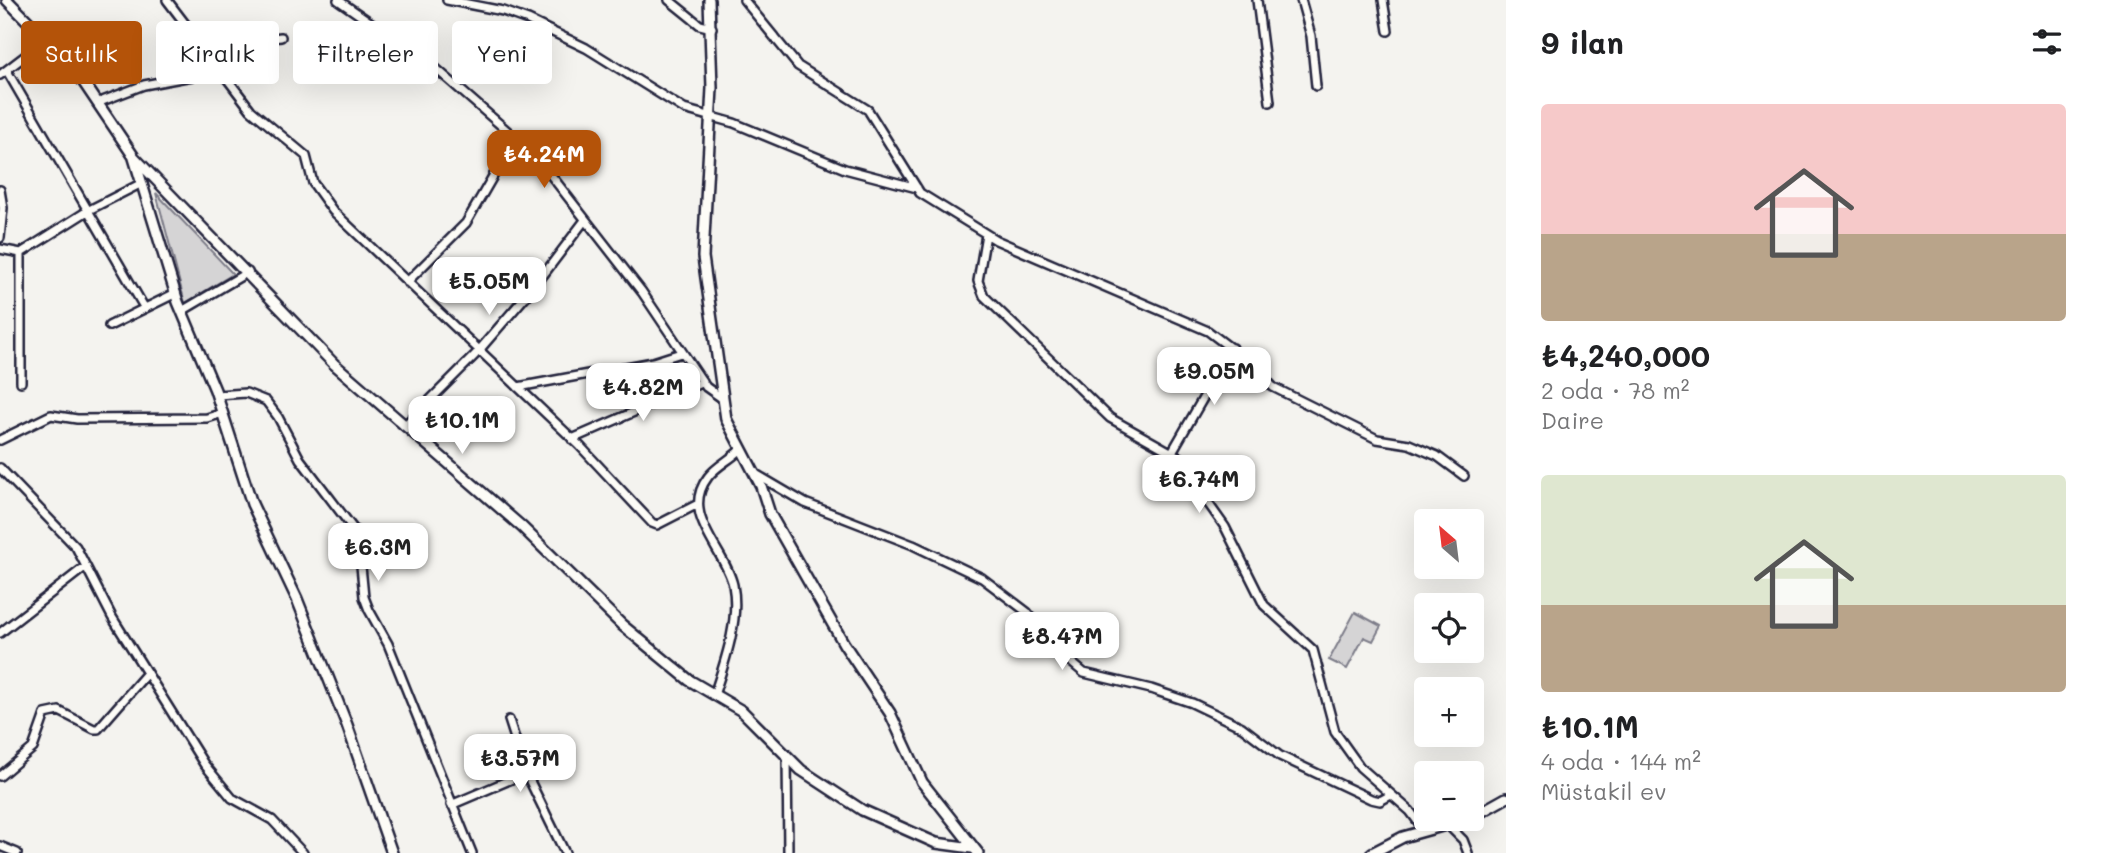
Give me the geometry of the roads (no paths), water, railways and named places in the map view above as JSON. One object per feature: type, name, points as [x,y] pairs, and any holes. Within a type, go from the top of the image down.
[{"type":"street","points":[[7,0],[27,21]]},
{"type":"street","points":[[167,0],[182,21]]},
{"type":"street","points":[[338,0],[432,65],[525,146],[642,292],[703,382],[723,399]]},
{"type":"street","points":[[447,0],[503,10],[528,20],[586,48],[663,99],[684,109],[710,115],[845,169],[917,188],[986,234],[1208,331],[1232,348],[1273,387],[1377,439],[1409,444],[1437,456],[1464,476]]},
{"type":"street","points":[[669,0],[700,24],[712,28]]},
{"type":"street","points":[[709,0],[712,28],[710,115],[703,257],[726,419],[754,473],[770,514],[844,644],[890,713],[922,782],[975,850]]},
{"type":"street","points":[[744,0],[798,66],[868,110],[917,188]]},
{"type":"street","points":[[1257,0],[1270,102]]},
{"type":"street","points":[[1301,0],[1311,36],[1316,86]]},
{"type":"street","points":[[1383,0],[1388,31]]},
{"type":"street","points":[[21,60],[4,73],[89,210],[144,307]]},
{"type":"street","points":[[97,103],[156,83]]},
{"type":"street","points":[[85,84],[134,157],[334,363],[522,527],[622,625],[689,680],[742,711],[801,770],[862,810],[936,843],[975,850]]},
{"type":"street","points":[[230,84],[256,114],[306,156],[312,180],[333,211],[572,439],[652,523],[657,525],[698,504]]},
{"type":"street","points":[[407,282],[466,223],[496,172],[525,146]]},
{"type":"street","points":[[134,157],[182,311],[223,413],[252,504],[297,599],[347,724],[392,853]]},
{"type":"street","points":[[0,249],[21,253],[89,210],[142,183]]},
{"type":"street","points":[[0,190],[3,208],[0,238]]},
{"type":"street","points":[[404,426],[478,351],[538,282],[585,220]]},
{"type":"street","points":[[986,234],[978,281],[984,296],[1110,418],[1206,472],[1210,480],[1208,503],[1225,527],[1264,605],[1313,650],[1335,732],[1360,767],[1414,816]]},
{"type":"street","points":[[21,253],[21,382]]},
{"type":"street","points":[[182,311],[248,272]]},
{"type":"street","points":[[108,326],[176,293]]},
{"type":"street","points":[[1172,452],[1232,348]]},
{"type":"street","points":[[518,387],[653,362],[681,353]]},
{"type":"street","points":[[572,439],[703,382]]},
{"type":"street","points":[[216,395],[246,393],[266,401],[278,417],[300,459],[358,535],[364,597],[399,670],[472,853]]},
{"type":"street","points":[[0,440],[51,415],[77,419],[206,418],[223,413]]},
{"type":"street","points":[[715,695],[735,602],[728,569],[705,530],[698,504],[705,480],[740,450]]},
{"type":"street","points":[[0,468],[76,547],[147,673],[222,788],[232,797],[272,820],[303,853]]},
{"type":"street","points":[[754,473],[804,503],[913,545],[982,578],[1027,612],[1059,652],[1084,673],[1192,703],[1242,727],[1280,756],[1371,799],[1381,801],[1391,795]]},
{"type":"street","points":[[0,633],[86,566]]},
{"type":"street","points":[[0,776],[33,748],[45,714],[59,711],[98,729],[147,673]]},
{"type":"street","points":[[509,720],[526,773],[565,853]]},
{"type":"street","points":[[787,756],[788,853]]},
{"type":"street","points":[[451,805],[526,773]]},
{"type":"street","points":[[1484,810],[1506,798]]},
{"type":"street","points":[[1372,853],[1422,831]]},
{"type":"street","points":[[1454,831],[1463,840],[1468,853]]},
{"type":"street","points":[[0,846],[17,853]]}]
